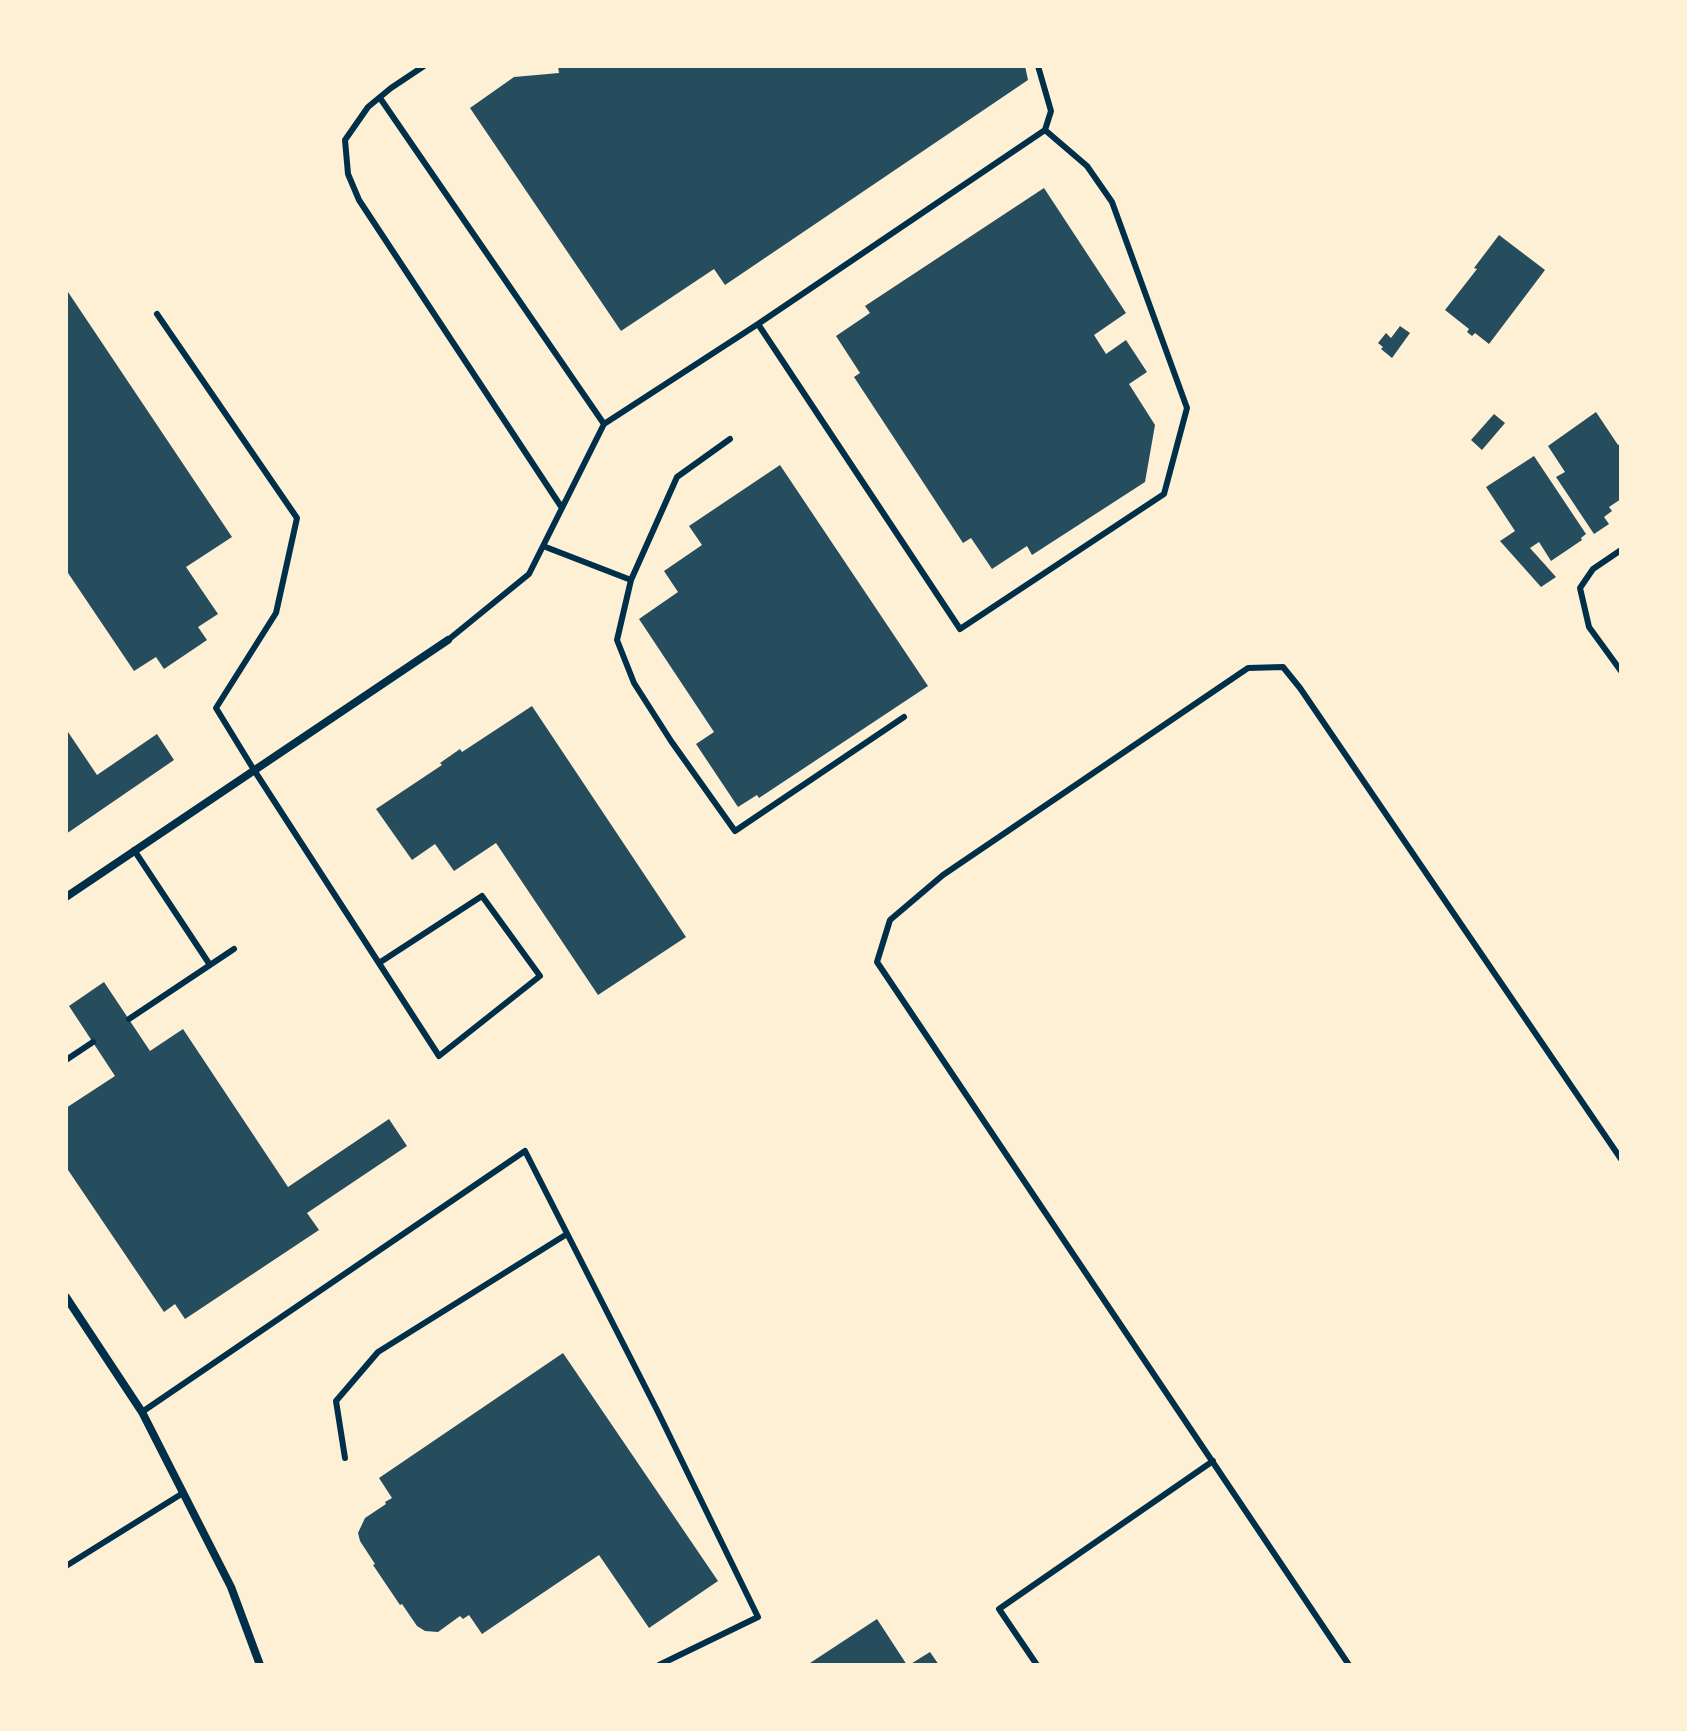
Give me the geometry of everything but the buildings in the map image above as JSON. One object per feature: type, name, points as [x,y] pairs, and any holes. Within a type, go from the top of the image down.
[{"type":"street","points":[[66,897],[448,640]]},
{"type":"street","points":[[66,1297],[142,1412],[231,1587],[260,1665]]},
{"type":"lane","points":[[424,66],[368,107],[345,140],[348,174],[359,200],[562,508]]},
{"type":"lane","points":[[448,640],[529,574],[604,424],[1045,130],[1051,111],[1038,66]]},
{"type":"lane","points":[[380,98],[604,424]]},
{"type":"lane","points":[[758,324],[960,629],[1164,494],[1187,408],[1112,202],[1087,166],[1045,130]]},
{"type":"lane","points":[[157,314],[297,518],[276,613],[216,708],[254,770],[439,1056],[540,976],[482,896],[379,963]]},
{"type":"lane","points":[[730,439],[677,477],[631,580],[617,640],[634,683],[735,831],[904,717]]},
{"type":"lane","points":[[543,546],[631,580]]},
{"type":"lane","points":[[1621,550],[1593,569],[1580,588],[1589,627],[1621,671]]},
{"type":"lane","points":[[1349,1665],[877,962],[890,920],[943,875],[1248,668],[1283,667],[1621,1159]]},
{"type":"lane","points":[[134,850],[210,965]]},
{"type":"lane","points":[[129,1019],[234,949]]},
{"type":"lane","points":[[66,1060],[93,1042]]},
{"type":"lane","points":[[142,1412],[525,1151],[758,1617],[659,1665]]},
{"type":"lane","points":[[345,1458],[336,1401],[378,1352],[567,1234]]},
{"type":"lane","points":[[1037,1665],[999,1609],[1213,1461]]},
{"type":"lane","points":[[66,1566],[183,1493]]}]
